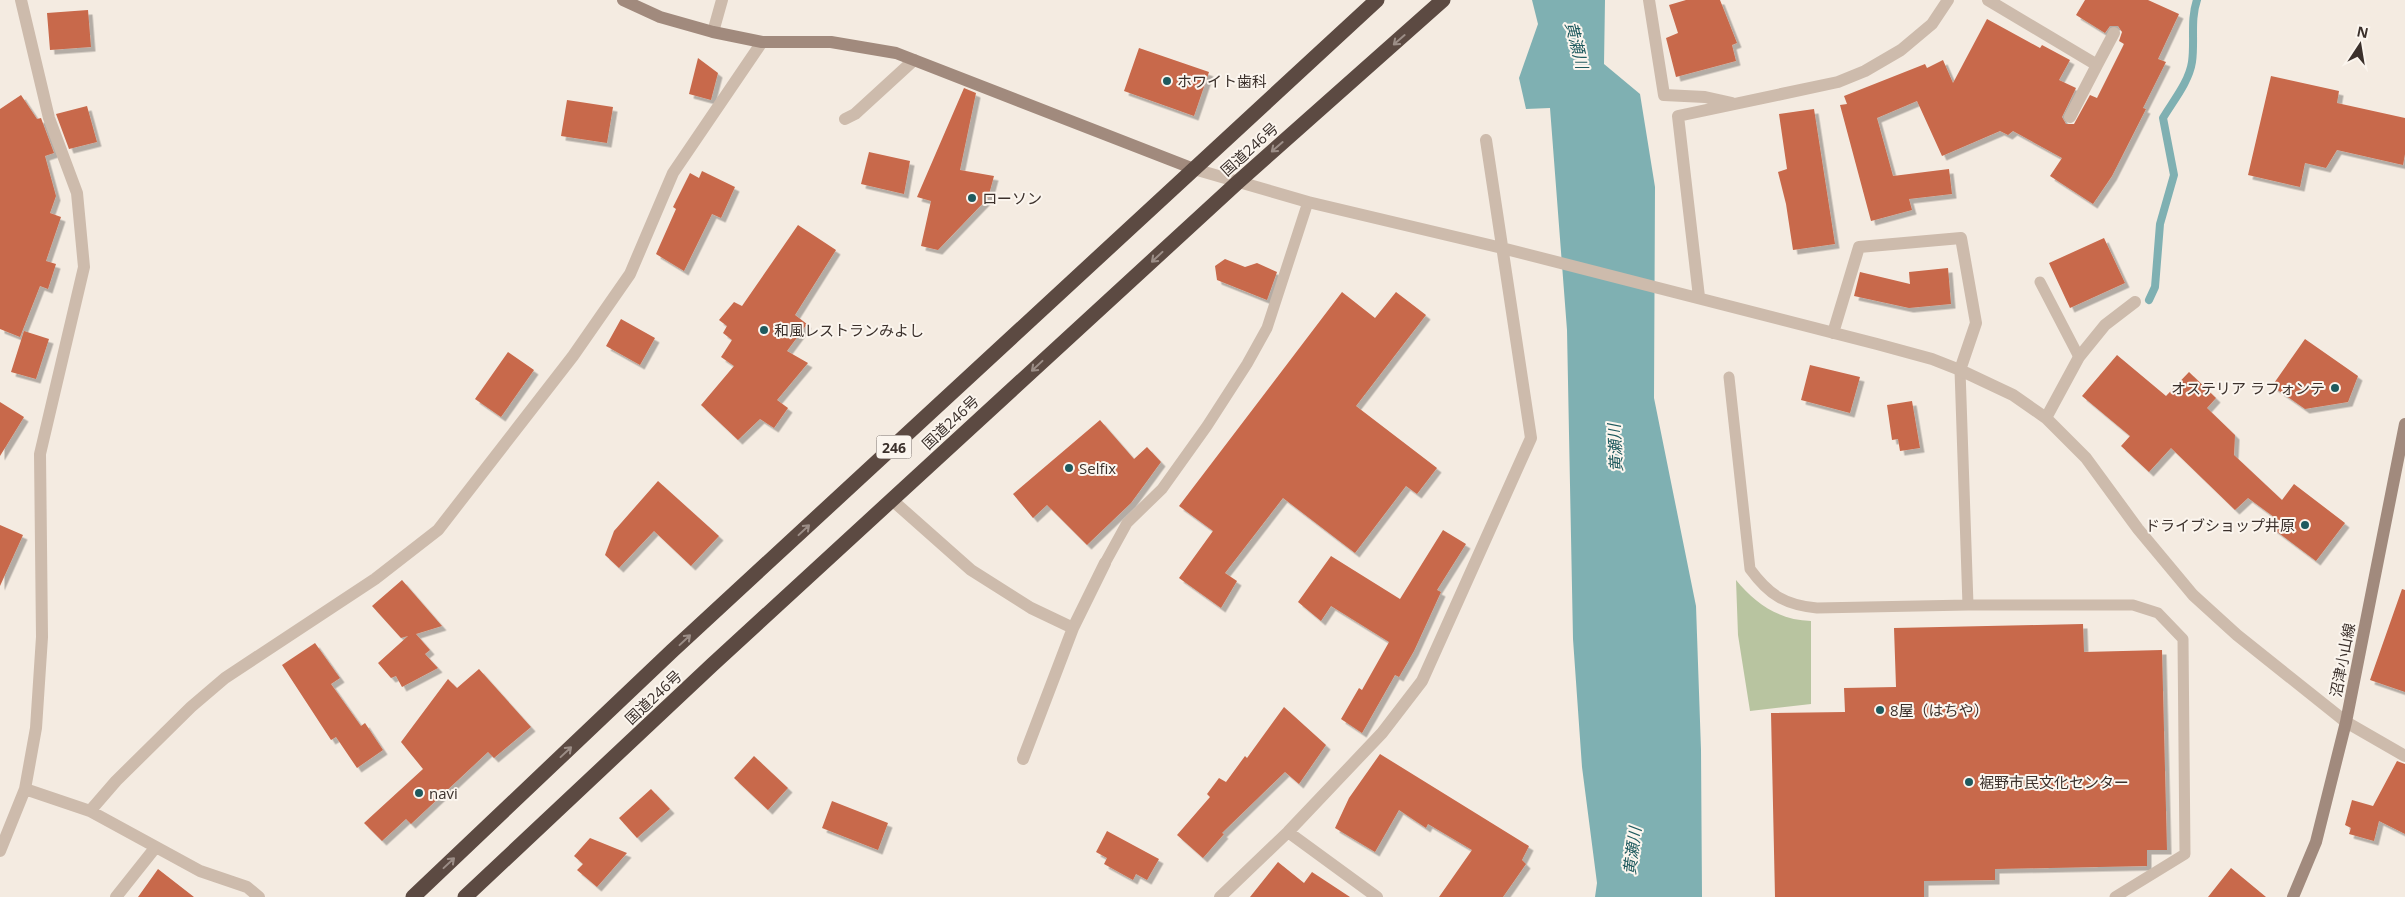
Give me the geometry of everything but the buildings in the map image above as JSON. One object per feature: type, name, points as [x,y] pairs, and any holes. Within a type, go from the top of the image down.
[{"type":"highway","name":"国道246号","points":[[413,897],[665,658],[1377,0]]},
{"type":"highway","name":"国道246号","points":[[465,897],[1238,182],[1439,4]]},
{"type":"street","points":[[0,851],[25,789],[36,728],[42,637],[40,454],[84,267],[77,193],[49,118],[21,0]]},
{"type":"street","points":[[623,0],[660,17],[712,32],[762,42],[831,42],[896,53],[1194,169],[1308,202],[1699,297],[1932,359],[1960,370],[2013,395],[2046,418],[2086,458],[2138,529],[2193,595],[2237,635],[2346,722],[2405,756]]},
{"type":"street","points":[[712,32],[722,0]]},
{"type":"street","points":[[1649,0],[1664,95],[1705,96],[1737,104]]},
{"type":"street","points":[[1699,297],[1678,116],[1838,82],[1865,71],[1901,50],[1932,24],[1948,0]]},
{"type":"street","points":[[1988,0],[2096,65]]},
{"type":"street","points":[[2070,116],[2114,33]]},
{"type":"street","points":[[90,811],[136,761],[191,707],[225,678],[375,579],[438,530],[573,356],[630,274],[673,173],[762,42]]},
{"type":"street","points":[[845,119],[855,114],[914,60]]},
{"type":"street","points":[[1220,897],[1288,832],[1382,732],[1422,681],[1531,438],[1502,248],[1501,228],[1486,140]]},
{"type":"street","points":[[1833,333],[1859,247],[1961,238],[1976,323],[1960,370]]},
{"type":"street","points":[[2046,418],[2079,357],[2105,325],[2135,302]]},
{"type":"street","name":"沼津小山線","points":[[2293,897],[2316,842],[2346,722],[2405,424]]},
{"type":"street","points":[[892,500],[971,570],[1031,608],[1073,628]]},
{"type":"street","points":[[1023,759],[1073,628],[1105,563]]},
{"type":"street","points":[[25,789],[90,811],[200,871],[247,887],[259,897]]},
{"type":"street","points":[[1288,832],[1377,897]]},
{"type":"street","points":[[116,897],[155,848]]},
{"type":"lane","points":[[1105,563],[1127,523],[1162,489],[1207,426],[1247,364],[1267,328],[1308,202]]},
{"type":"lane","points":[[2040,282],[2079,357]]},
{"type":"lane","points":[[1960,370],[1968,605]]},
{"type":"lane","points":[[1729,377],[1750,569],[1768,592],[1794,604],[1817,608],[1968,605],[2133,605],[2158,613],[2183,639],[2185,854],[2115,897]]},
{"type":"green space","points":[[1736,580],[1760,603],[1778,614],[1789,618],[1811,621],[1811,704],[1750,711],[1738,635]]},
{"type":"water","name":"黄瀬川","points":[[1532,0],[1605,0],[1604,64],[1640,94],[1655,187],[1654,398],[1696,606],[1701,750],[1702,897],[1595,897],[1597,883],[1582,767],[1573,639],[1567,330],[1550,108],[1526,109],[1519,78],[1538,24]]},
{"type":"waterway","points":[[2149,300],[2155,287],[2160,224],[2174,175],[2163,118],[2188,77],[2193,54],[2193,23],[2197,0]]},
{"type":"place","name":"ホワイト歯科","points":[[1167,81]]},
{"type":"place","name":"ローソン","points":[[972,198]]},
{"type":"place","name":"和風レストランみよし","points":[[764,330]]},
{"type":"place","name":"オステリア ラフォンテ","points":[[2335,388]]},
{"type":"place","name":"Selfix","points":[[1069,468]]},
{"type":"place","name":"ドライブショップ井原","points":[[2305,525]]},
{"type":"place","name":"8屋（はちや）","points":[[1880,710]]},
{"type":"place","name":"裾野市民文化センター","points":[[1969,782]]},
{"type":"place","name":"navi","points":[[419,793]]}]
